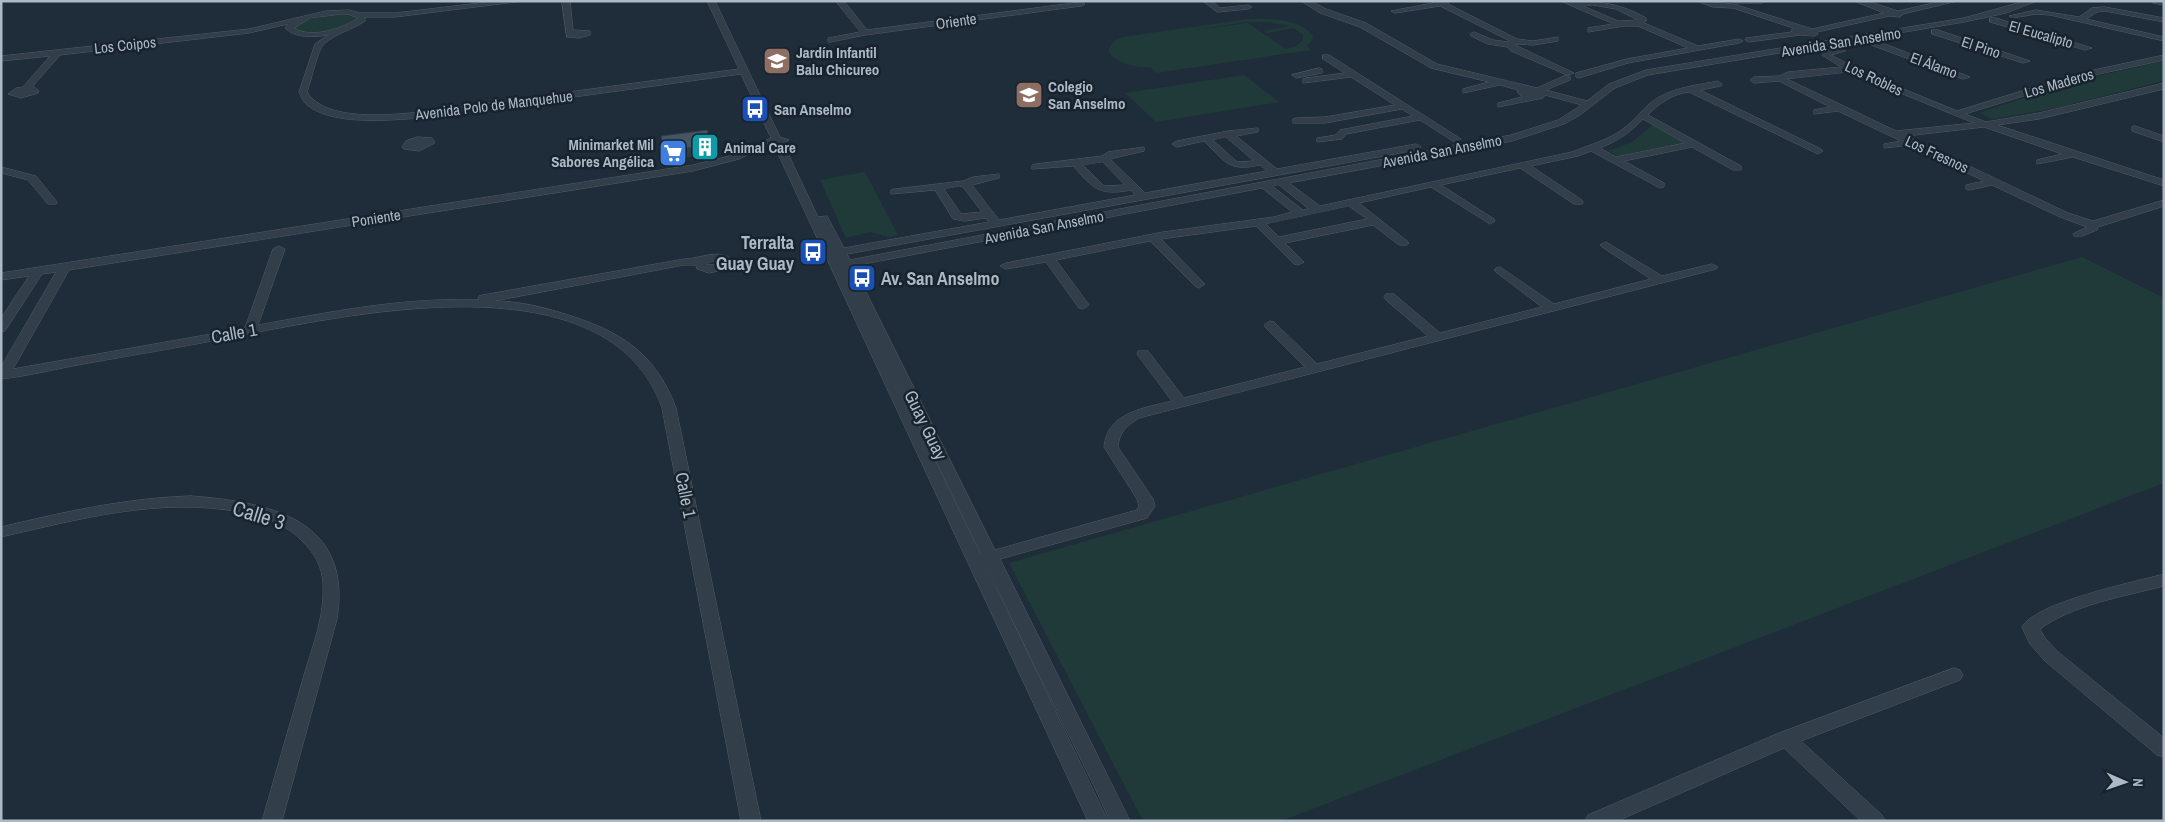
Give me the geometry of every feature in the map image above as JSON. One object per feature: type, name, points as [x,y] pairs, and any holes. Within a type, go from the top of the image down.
[{"type":"street","points":[[355,25],[362,19],[359,15],[394,15],[520,1]]},
{"type":"street","points":[[566,1],[570,33]]},
{"type":"street","name":"Guay Guay","points":[[711,1],[744,71],[757,92]]},
{"type":"street","points":[[840,1],[865,32]]},
{"type":"street","points":[[1207,1],[1218,10],[1248,7]]},
{"type":"street","points":[[1305,1],[1323,11],[1363,25],[1434,66],[1585,106]]},
{"type":"street","points":[[1395,11],[1437,2],[1453,1]]},
{"type":"street","points":[[1564,1],[1616,23],[1639,24],[1696,48]]},
{"type":"street","points":[[1700,1],[1721,6],[1762,1]]},
{"type":"street","points":[[1857,1],[1892,13]]},
{"type":"street","points":[[1749,40],[1953,1]]},
{"type":"street","name":"Avenida San Anselmo","points":[[841,265],[1264,185],[1278,177],[1518,137],[1553,126],[1621,82],[1658,70],[1964,20],[2003,11],[2033,1]]},
{"type":"street","points":[[2156,1],[2164,3]]},
{"type":"street","points":[[1437,2],[1512,38],[1514,49],[1535,59],[1542,65],[1570,75]]},
{"type":"street","points":[[1574,5],[1596,2],[1604,3],[1643,20],[1639,24]]},
{"type":"street","points":[[1735,3],[1802,31]]},
{"type":"street","name":"Oriente","points":[[831,40],[865,32],[1045,4],[1081,4]]},
{"type":"street","points":[[1701,12],[1719,9],[1721,6]]},
{"type":"street","points":[[2081,19],[2095,10],[2105,9],[2164,20]]},
{"type":"street","name":"Los Coipos","points":[[1,60],[249,31],[311,16],[345,12],[359,15]]},
{"type":"street","name":"Los Robles","points":[[2164,39],[2081,19],[2036,12],[1874,43],[1827,53],[1826,55],[1888,86],[1956,114],[2164,183]]},
{"type":"street","points":[[306,34],[342,29],[394,15]]},
{"type":"street","points":[[293,32],[289,28],[290,26],[302,19]]},
{"type":"street","name":"El Eucalipto","points":[[1993,20],[2088,48]]},
{"type":"street","points":[[1591,30],[1624,24]]},
{"type":"street","points":[[306,34],[318,44],[342,29]]},
{"type":"street","name":"Los Coipos","points":[[249,31],[306,34]]},
{"type":"street","name":"El Pino","points":[[1935,32],[2026,61]]},
{"type":"street","name":"Guay Guay","points":[[725,33],[738,46],[757,92],[841,265],[856,301],[983,559],[1120,821]]},
{"type":"street","points":[[1474,34],[1491,42],[1533,43],[1556,39]]},
{"type":"street","points":[[1501,105],[1520,101],[1532,93],[1570,75],[1627,61],[1739,41]]},
{"type":"street","name":"El Álamo","points":[[1874,43],[1966,77]]},
{"type":"street","name":"Avenida Polo de Manquehue","points":[[318,44],[303,92],[312,104],[330,112],[420,127],[744,71]]},
{"type":"street","points":[[26,89],[57,53]]},
{"type":"street","points":[[838,248],[891,242],[1278,177],[1456,139],[1326,57]]},
{"type":"street","name":"Los Maderos","points":[[1956,114],[2083,75],[2164,57]]},
{"type":"street","points":[[1317,88],[1294,73],[1342,67]]},
{"type":"street","points":[[1754,80],[1852,68]]},
{"type":"street","points":[[1306,81],[1352,74]]},
{"type":"street","name":"Los Fresnos","points":[[1781,78],[1787,83],[2064,215],[2093,225]]},
{"type":"street","points":[[1466,90],[1494,81]]},
{"type":"street","points":[[1006,266],[1153,237],[1301,214],[1593,148],[1622,135],[1653,104],[1663,98],[1691,88],[1718,84]]},
{"type":"street","name":"Los Maderos","points":[[1896,135],[2039,116],[2164,86]]},
{"type":"street","points":[[1691,88],[1818,151]]},
{"type":"street","points":[[1296,122],[1314,119],[1325,120],[1404,106]]},
{"type":"street","points":[[1817,112],[1840,108]]},
{"type":"street","points":[[1642,116],[1737,168]]},
{"type":"street","points":[[1325,120],[1336,130],[1344,132],[1421,117]]},
{"type":"street","points":[[2134,129],[2164,139]]},
{"type":"street","points":[[1177,144],[1255,130]]},
{"type":"street","points":[[1320,140],[1339,137],[1344,132]]},
{"type":"street","points":[[1228,134],[1318,210]]},
{"type":"street","points":[[1206,138],[1234,164],[1242,166],[1262,162]]},
{"type":"street","name":"Poniente","points":[[1,276],[693,168],[721,162],[780,141]]},
{"type":"street","points":[[1887,146],[1911,142]]},
{"type":"street","points":[[1614,160],[1693,144]]},
{"type":"street","points":[[1593,148],[1660,185]]},
{"type":"street","points":[[1036,167],[1105,159],[1108,155],[1141,149]]},
{"type":"street","points":[[2040,162],[2072,154]]},
{"type":"street","points":[[1105,159],[1144,198]]},
{"type":"street","points":[[1076,163],[1101,190],[1111,191],[1133,188]]},
{"type":"street","points":[[1522,165],[1578,202]]},
{"type":"street","points":[[1,170],[32,178],[52,202]]},
{"type":"street","name":"Guay Guay","points":[[797,174],[838,248],[841,265]]},
{"type":"street","points":[[895,192],[965,184],[973,180],[995,176]]},
{"type":"street","points":[[1970,187],[1994,181]]},
{"type":"street","points":[[965,184],[996,225]]},
{"type":"street","points":[[1433,184],[1490,221]]},
{"type":"street","points":[[1264,185],[1301,214]]},
{"type":"street","points":[[938,187],[957,217],[965,218],[988,214]]},
{"type":"street","points":[[1351,202],[1403,243]]},
{"type":"street","points":[[2078,234],[2093,228],[2093,225],[2164,203]]},
{"type":"street","points":[[1277,241],[1375,221]]},
{"type":"street","points":[[1258,222],[1298,262]]},
{"type":"street","points":[[1153,237],[1199,284]]},
{"type":"street","points":[[1606,245],[1660,280]]},
{"type":"street","points":[[250,330],[279,249]]},
{"type":"street","points":[[1049,258],[1083,305]]},
{"type":"street","name":"Calle 1","points":[[468,303],[501,295],[677,264],[702,262]]},
{"type":"street","points":[[2,375],[65,266]]},
{"type":"street","points":[[983,559],[1142,514],[1147,506],[1146,498],[1111,447],[1111,438],[1119,425],[1134,415],[1712,267]]},
{"type":"street","points":[[1500,270],[1552,308]]},
{"type":"street","points":[[1,328],[38,271]]},
{"type":"street","points":[[1390,297],[1437,337]]},
{"type":"street","name":"Calle 1","points":[[2,375],[379,308],[468,303],[504,305],[543,311],[592,326],[611,335],[633,350],[651,369],[659,380],[669,408],[751,821]]},
{"type":"street","points":[[1270,325],[1314,369]]},
{"type":"street","points":[[1143,354],[1181,403]]},
{"type":"street","name":"Calle 3","points":[[1,532],[124,506],[198,501],[233,505],[272,515],[294,525],[312,542],[320,551],[330,571],[331,603],[324,635],[272,821]]},
{"type":"street","name":"Guay Guay","points":[[983,559],[1098,821]]},
{"type":"street","points":[[2164,580],[2082,603],[2036,621],[2031,627],[2032,635],[2038,643],[2164,749]]},
{"type":"street","points":[[1595,821],[1786,739],[1954,675]]},
{"type":"street","points":[[1786,739],[1875,821]]},
{"type":"green space","points":[[342,14],[355,16],[355,22],[318,33],[303,32],[295,27],[312,19]]},
{"type":"green space","points":[[1248,19],[1264,19],[1292,22],[1308,30],[1313,36],[1312,41],[1307,46],[1311,50],[1156,73],[1152,68],[1122,63],[1109,52],[1109,48],[1113,43],[1129,36]],"holes":[[[1246,22],[1270,22],[1290,26],[1264,31],[1267,33],[1294,28],[1303,35],[1303,40],[1296,46],[1286,49],[1248,23],[1194,30]]]},
{"type":"green space","points":[[2164,61],[2164,80],[2159,82],[2056,108],[1993,119],[1979,113],[2075,81]]},
{"type":"green space","points":[[1244,75],[1279,102],[1156,122],[1125,93]]},
{"type":"green space","points":[[1654,124],[1686,142],[1618,156],[1608,151],[1632,142]]},
{"type":"green space","points":[[865,172],[898,235],[889,237],[870,232],[846,238],[820,180]]},
{"type":"green space","points":[[2082,257],[2164,298],[2164,483],[1281,821],[1143,821],[1009,563]]},
{"type":"building","points":[[707,130],[712,144],[681,149],[682,153],[665,156],[661,136]]},
{"type":"place","name":"Jardín Infantil Balu Chicureo","points":[[777,61]]},
{"type":"place","name":"Colegio San Anselmo","points":[[1029,95]]},
{"type":"place","name":"San Anselmo","points":[[755,109]]},
{"type":"place","name":"Animal Care","points":[[705,147]]},
{"type":"place","name":"Minimarket Mil Sabores Angélica","points":[[673,153]]},
{"type":"place","name":"Terralta Guay Guay","points":[[813,252]]},
{"type":"place","name":"Av. San Anselmo","points":[[862,278]]}]
